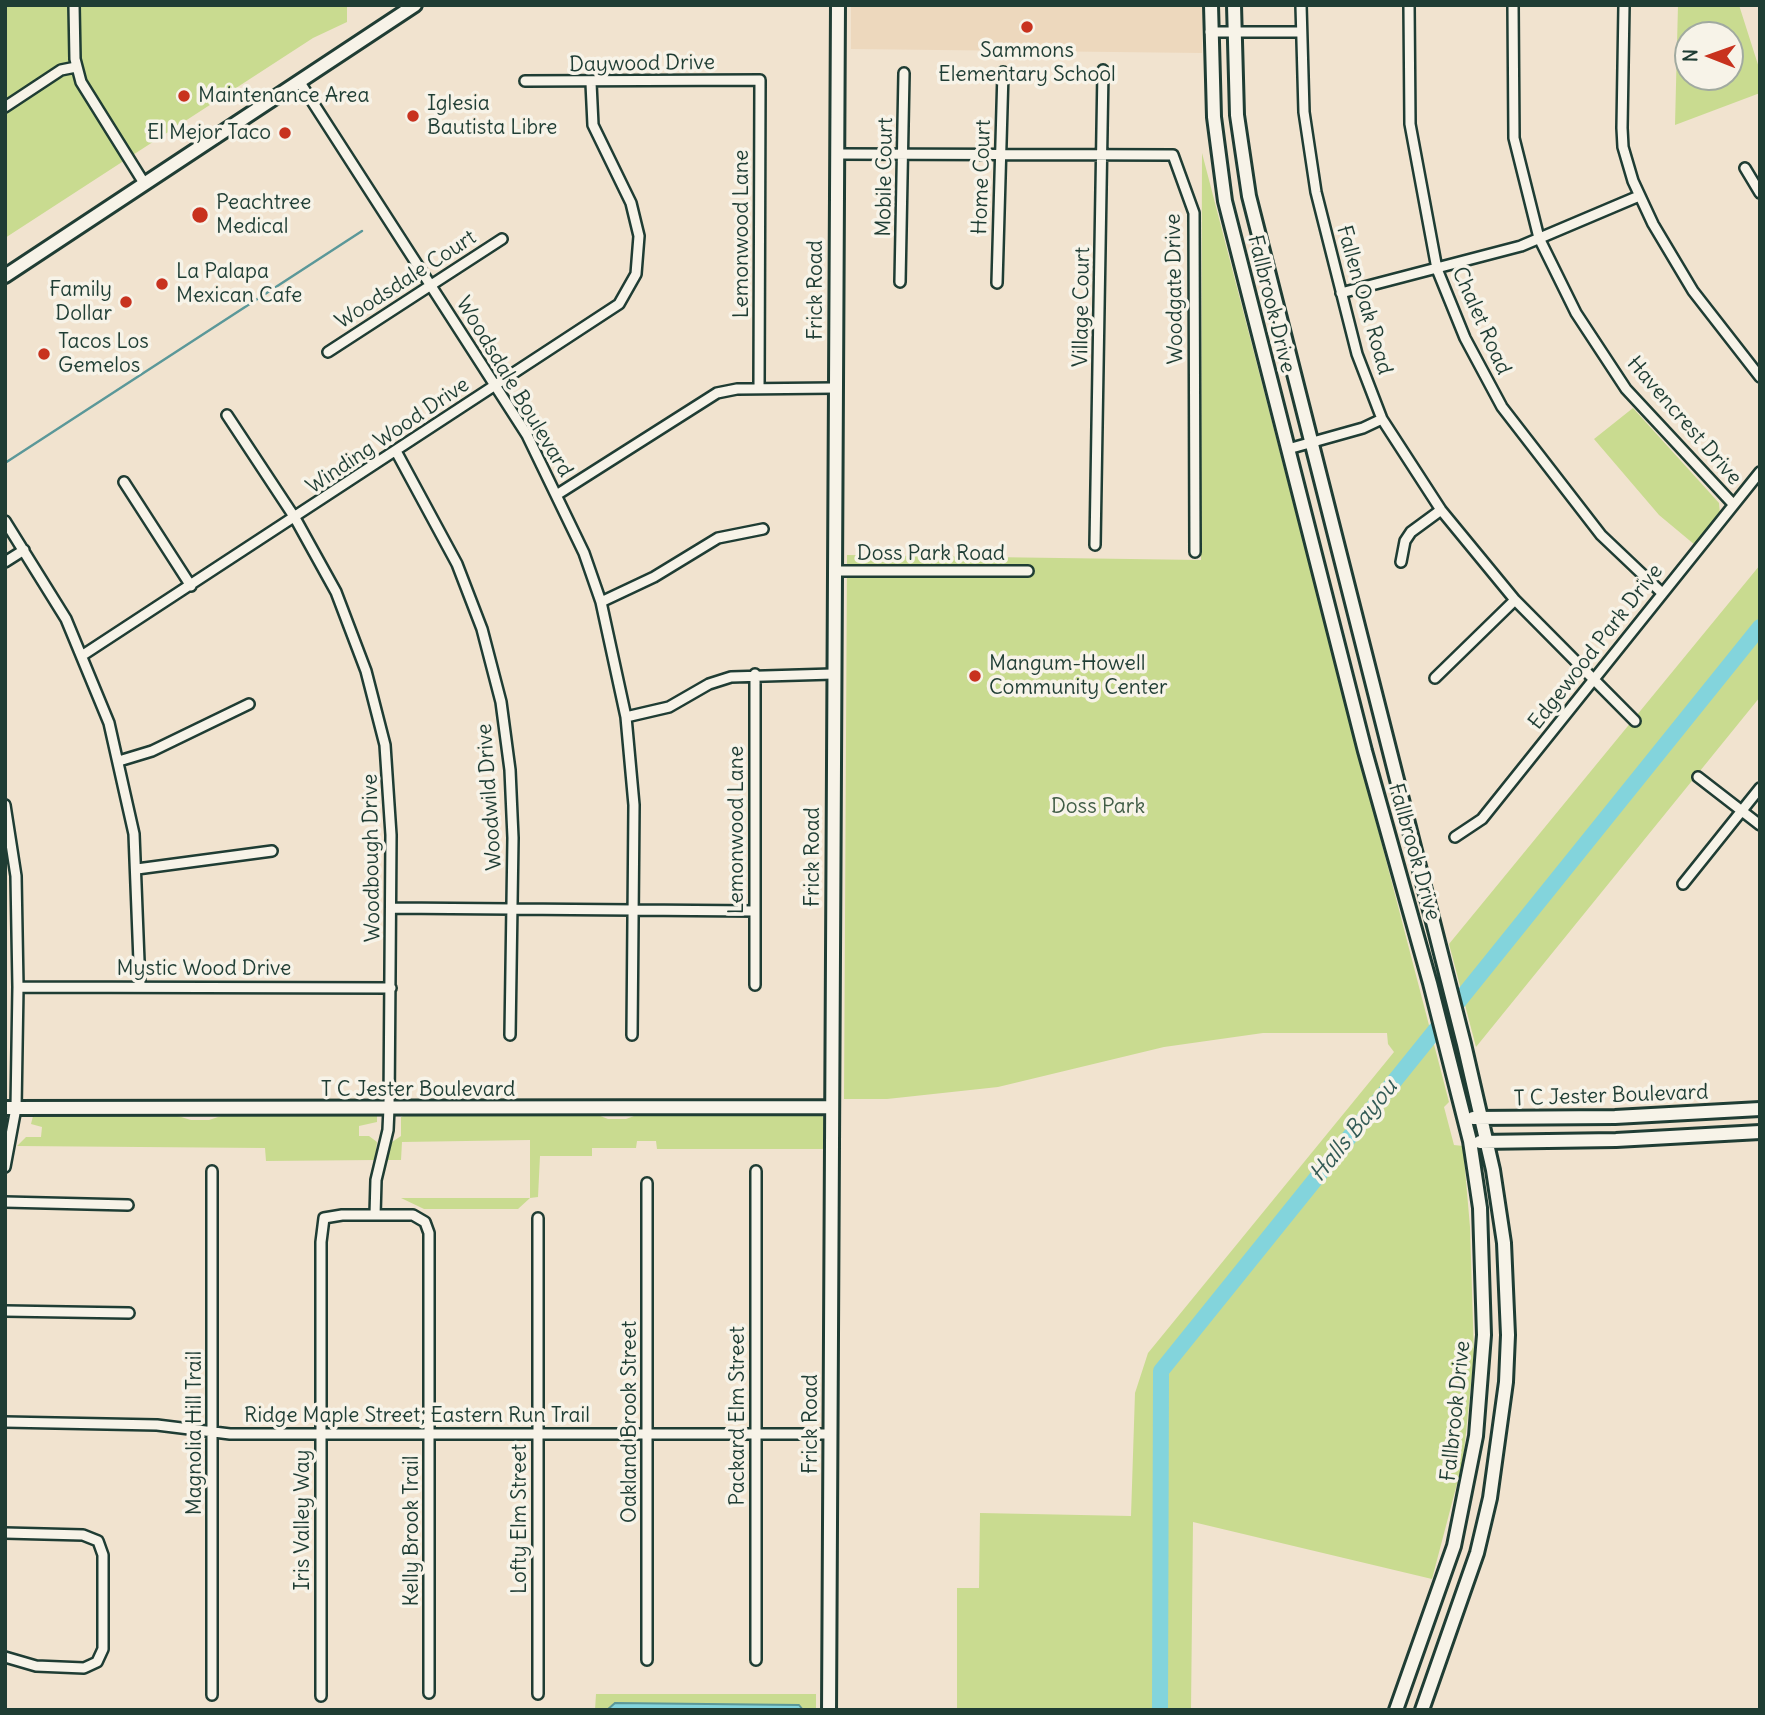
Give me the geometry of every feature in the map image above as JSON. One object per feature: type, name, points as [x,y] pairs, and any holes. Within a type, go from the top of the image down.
[{"type":"main road","points":[[5,276],[415,5]]},
{"type":"main road","name":"Frick Road","points":[[829,1710],[838,5]]},
{"type":"main road","name":"Fallbrook Drive","points":[[1211,5],[1215,130],[1236,243],[1340,653],[1430,983],[1464,1118],[1480,1208],[1484,1293],[1483,1357],[1476,1436],[1454,1546],[1396,1710]]},
{"type":"main road","name":"Fallbrook Drive","points":[[1234,5],[1237,115],[1249,196],[1447,973],[1487,1142],[1504,1243],[1507,1370],[1500,1439],[1477,1553],[1422,1710]]},
{"type":"main road","points":[[1236,243],[1259,238]]},
{"type":"main road","points":[[1340,653],[1363,648]]},
{"type":"main road","points":[[1395,852],[1414,847]]},
{"type":"main road","name":"T C Jester Boulevard","points":[[11,1108],[832,1107]]},
{"type":"main road","name":"T C Jester Boulevard","points":[[1464,1118],[1615,1117],[1760,1109]]},
{"type":"main road","name":"T C Jester Boulevard","points":[[1469,1141],[1616,1140],[1760,1132]]},
{"type":"street","points":[[74,5],[76,67],[85,90],[144,183]]},
{"type":"street","name":"Fallen Oak Road","points":[[1301,5],[1309,150],[1357,354],[1382,419],[1441,510],[1515,600],[1635,721]]},
{"type":"street","name":"Chalet Road","points":[[1409,5],[1410,124],[1437,270],[1465,338],[1502,407],[1601,535],[1661,592]]},
{"type":"street","name":"Havencrest Drive","points":[[1513,5],[1514,138],[1539,238],[1576,313],[1626,389],[1733,504]]},
{"type":"street","points":[[1624,5],[1623,147],[1639,196],[1693,291],[1760,377]]},
{"type":"street","points":[[1210,32],[1301,32]]},
{"type":"street","points":[[5,107],[61,71],[76,67]]},
{"type":"street","name":"Village Court","points":[[1096,545],[1103,70]]},
{"type":"street","name":"Home Court","points":[[997,283],[1003,72]]},
{"type":"street","name":"Mobile Court","points":[[900,282],[904,73]]},
{"type":"street","name":"Daywood Drive","points":[[525,81],[591,83],[760,80]]},
{"type":"street","name":"Lemonwood Lane","points":[[759,388],[760,80]]},
{"type":"street","name":"Woodsdale Boulevard","points":[[299,81],[527,435],[558,494],[584,553],[601,602],[626,717],[634,805],[632,1035]]},
{"type":"street","name":"Winding Wood Drive","points":[[83,655],[605,316],[629,291],[636,274],[639,236],[636,217],[593,125],[591,83]]},
{"type":"street","name":"Woodgate Drive","points":[[837,154],[1103,157],[1173,155],[1194,213],[1195,552]]},
{"type":"street","points":[[1745,168],[1760,193]]},
{"type":"street","points":[[1341,293],[1437,270],[1539,238],[1639,196]]},
{"type":"street","name":"Woodsdale Court","points":[[328,352],[502,239]]},
{"type":"street","points":[[558,494],[700,401],[717,393],[759,388],[835,388]]},
{"type":"street","name":"Woodbough Drive","points":[[227,415],[295,518],[352,627],[385,745],[390,791],[389,1108],[388,1130],[376,1180],[375,1215]]},
{"type":"street","points":[[1288,449],[1363,428],[1382,419]]},
{"type":"street","name":"Woodwild Drive","points":[[397,453],[457,564],[482,629],[501,702],[510,771],[510,1035]]},
{"type":"street","name":"Edgewood Park Drive","points":[[1455,837],[1482,819],[1661,592],[1760,472]]},
{"type":"street","points":[[124,482],[191,586]]},
{"type":"street","points":[[1401,562],[1405,541],[1411,532],[1441,510]]},
{"type":"street","points":[[5,521],[83,655],[119,761],[137,869],[140,986]]},
{"type":"street","points":[[601,602],[654,577],[718,538],[763,530]]},
{"type":"street","points":[[5,562],[24,550]]},
{"type":"street","name":"Doss Park Road","points":[[834,571],[1028,571]]},
{"type":"street","points":[[1435,678],[1515,600]]},
{"type":"street","points":[[626,717],[669,706],[709,684],[731,677],[755,674],[834,674]]},
{"type":"street","name":"Lemonwood Lane","points":[[755,674],[755,985]]},
{"type":"street","points":[[119,761],[152,751],[249,704]]},
{"type":"street","points":[[1698,777],[1760,825]]},
{"type":"street","points":[[1683,884],[1760,788]]},
{"type":"street","points":[[5,805],[16,876],[18,986],[5,1167]]},
{"type":"street","points":[[137,869],[272,851]]},
{"type":"street","points":[[391,908],[755,911]]},
{"type":"street","name":"Mystic Wood Drive","points":[[18,986],[391,988]]},
{"type":"street","name":"Magnolia Hill Trail","points":[[212,1171],[212,1695]]},
{"type":"street","name":"Packard Elm Street","points":[[756,1171],[756,1660]]},
{"type":"street","name":"Oakland Brook Street","points":[[647,1183],[647,1660]]},
{"type":"street","points":[[5,1202],[128,1205]]},
{"type":"street","name":"Kelly Brook Trail","points":[[324,1218],[413,1215],[425,1222],[429,1233],[429,1693]]},
{"type":"street","name":"Iris Valley Way","points":[[321,1696],[321,1242],[324,1218]]},
{"type":"street","name":"Lofty Elm Street","points":[[538,1218],[538,1694]]},
{"type":"street","points":[[5,1311],[128,1314]]},
{"type":"street","name":"Ridge Maple Street; Eastern Run Trail","points":[[5,1422],[157,1424],[212,1432],[830,1434]]},
{"type":"street","points":[[5,1533],[83,1535],[98,1541],[103,1555],[103,1649],[97,1661],[84,1668],[51,1667],[5,1657]]},
{"type":"shaded area","name":"Sammons Elementary School","points":[[851,5],[1203,5],[1202,53],[851,49]]},
{"type":"green space","points":[[5,5],[347,5],[347,22],[313,38],[5,238]]},
{"type":"green space","points":[[1678,5],[1739,5],[1760,71],[1760,93],[1675,125],[1676,91],[1744,91],[1744,21],[1678,21]]},
{"type":"green space","name":"Doss Park","points":[[1202,153],[1449,1102],[1444,1107],[1454,1145],[1463,1146],[1470,1227],[1474,1355],[1463,1461],[1432,1579],[1193,1522],[1191,1710],[957,1710],[957,1588],[979,1588],[980,1513],[1131,1516],[1135,1393],[1148,1353],[1394,1052],[1388,1044],[1387,1033],[1263,1033],[1164,1047],[998,1087],[887,1099],[844,1099],[847,555],[1201,560]]},
{"type":"green space","points":[[1633,408],[1719,503],[1720,514],[1695,545],[1659,515],[1594,439]]},
{"type":"green space","points":[[1760,565],[1760,697],[1476,1047],[1449,944]]},
{"type":"green space","points":[[590,1112],[608,1119],[626,1119],[642,1113],[817,1112],[822,1115],[826,1125],[826,1149],[657,1149],[656,1141],[637,1141],[636,1148],[592,1148],[592,1156],[540,1156],[538,1197],[530,1198],[530,1140],[402,1142],[401,1160],[387,1160],[392,1142],[401,1136],[401,1117],[412,1113]]},
{"type":"green space","points":[[362,1113],[377,1116],[377,1122],[359,1126],[359,1136],[369,1136],[377,1142],[375,1160],[266,1161],[265,1148],[17,1146],[26,1137],[41,1137],[42,1127],[31,1124],[33,1116],[38,1114],[171,1114],[191,1120],[209,1120],[227,1114]]},
{"type":"green space","points":[[401,1198],[530,1198],[518,1209],[424,1209]]},
{"type":"green space","points":[[596,1694],[816,1694],[816,1710],[595,1710]]},
{"type":"water","points":[[615,1703],[799,1705],[803,1710],[607,1710]]},
{"type":"waterway","points":[[5,463],[362,231]]},
{"type":"waterway","name":"Halls Bayou","points":[[1160,1710],[1161,1371],[1760,627]]},
{"type":"place","name":"Sammons Elementary School","points":[[1027,27]]},
{"type":"place","name":"Maintenance Area","points":[[184,96]]},
{"type":"place","name":"Iglesia Bautista Libre","points":[[413,116]]},
{"type":"place","name":"El Mejor Taco","points":[[285,133]]},
{"type":"place","name":"Peachtree Medical","points":[[200,215]]},
{"type":"place","name":"La Palapa Mexican Cafe","points":[[162,284]]},
{"type":"place","name":"Family Dollar","points":[[126,302]]},
{"type":"place","name":"Tacos Los Gemelos","points":[[44,354]]},
{"type":"place","name":"Mangum-Howell Community Center","points":[[975,676]]}]
